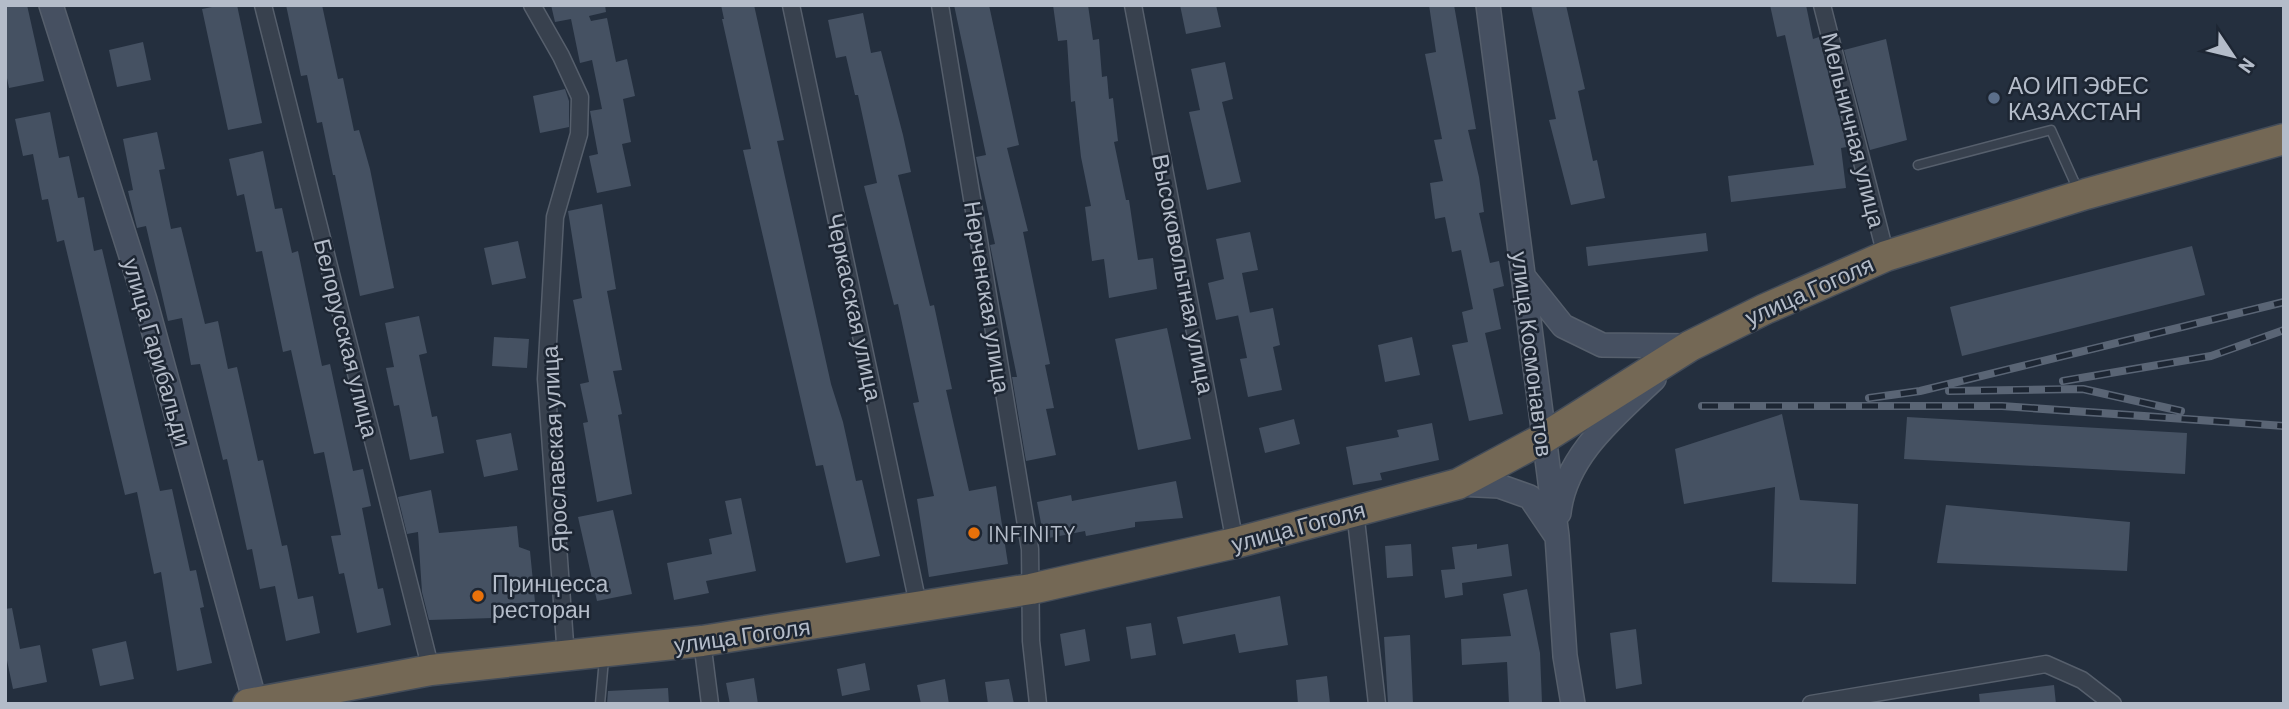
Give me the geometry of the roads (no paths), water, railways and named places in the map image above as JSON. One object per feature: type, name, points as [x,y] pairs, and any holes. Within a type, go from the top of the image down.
[{"type":"highway","name":"улица Гоголя","points":[[252,703],[431,670],[702,641],[919,609],[1031,589],[1235,543],[1458,484],[1544,438],[1690,346],[1765,309],[1886,256],[2080,196],[2284,139]]},
{"type":"street","name":"улица Гарибальди","points":[[51,5],[145,300],[252,703]]},
{"type":"street","name":"Белорусская улица","points":[[262,5],[431,670]]},
{"type":"street","name":"Ярославская улица","points":[[532,5],[580,97],[579,134],[555,217],[546,379],[566,657]]},
{"type":"street","name":"Черкасская улица","points":[[790,5],[919,609]]},
{"type":"street","name":"Нерченская улица","points":[[940,5],[1030,549],[1031,641],[1038,704]]},
{"type":"street","name":"Высоковольтная улица","points":[[1133,5],[1235,543]]},
{"type":"street","name":"улица Космонавтов","points":[[1488,5],[1557,536],[1565,656],[1573,704]]},
{"type":"street","name":"Мельничная улица","points":[[1822,5],[1886,256]]},
{"type":"street","points":[[1523,276],[1563,326],[1602,345],[1690,346]]},
{"type":"street","points":[[1557,536],[1561,492],[1597,433],[1690,346]]},
{"type":"street","points":[[1458,484],[1499,486],[1530,497],[1557,536]]},
{"type":"street","points":[[1355,512],[1377,704]]},
{"type":"street","points":[[702,641],[710,704]]},
{"type":"street","points":[[1811,704],[2046,664],[2082,680],[2113,704]]},
{"type":"lane","points":[[1918,165],[2051,130],[2080,196]]},
{"type":"lane","points":[[600,704],[605,652]]},
{"type":"railway","points":[[1869,398],[1920,391],[2284,302]]},
{"type":"railway","points":[[2063,381],[2211,356],[2284,330]]},
{"type":"railway","points":[[1949,391],[2083,389],[2181,411]]},
{"type":"railway","points":[[1702,406],[2002,406],[2284,426]]},
{"type":"place","name":"АО ИП ЭФЕС КАЗАХСТАН","points":[[1994,98]]},
{"type":"place","name":"INFINITY","points":[[974,533]]},
{"type":"place","name":"Принцесса ресторан","points":[[478,596]]}]
